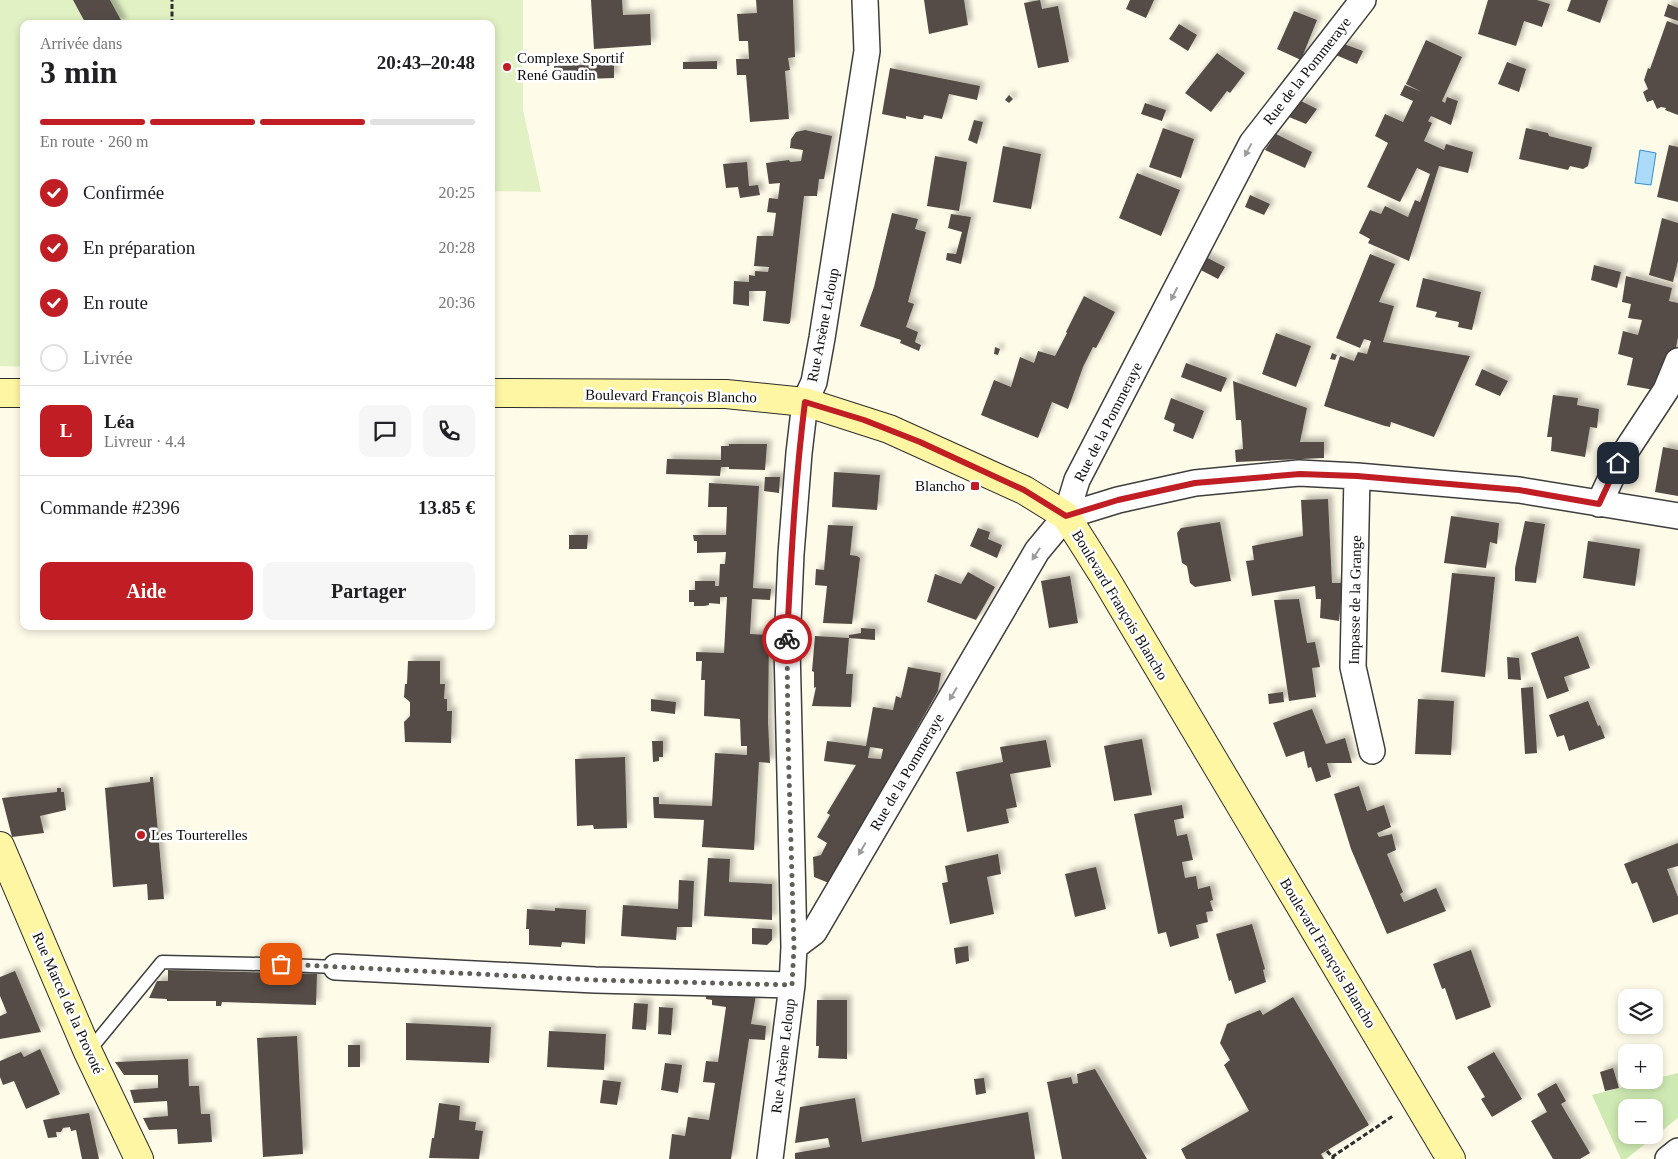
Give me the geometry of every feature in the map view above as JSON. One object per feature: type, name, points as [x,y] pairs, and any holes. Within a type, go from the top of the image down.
[{"type":"street","name":"Rue Arsène Leloup","points":[[770,1159],[792,985],[794,947],[786,646],[797,472],[805,402],[814,382],[822,338],[867,51],[865,0]]},
{"type":"street","name":"Rue de la Pommeraye","points":[[794,947],[814,932],[1037,551],[1066,516],[1077,480],[1252,143],[1362,0]]},
{"type":"street","points":[[1599,504],[1618,463],[1666,390],[1678,362]]},
{"type":"street","points":[[0,393],[20,393]]},
{"type":"street","name":"Boulevard François Blancho","points":[[495,393],[726,394],[805,402],[864,420],[924,444],[1024,490],[1066,516],[1104,576],[1451,1159]]},
{"type":"street","points":[[1066,516],[1118,500],[1195,483],[1300,474],[1357,476],[1519,490],[1678,516]]},
{"type":"street","name":"Impasse de la Grange","points":[[1357,476],[1354,666],[1372,751]]},
{"type":"street","name":"Rue Marcel de la Provoté","points":[[0,846],[88,1052],[139,1159]]},
{"type":"street","points":[[336,967],[595,980],[792,985]]},
{"type":"street","points":[[1668,1159],[1678,1151]]},
{"type":"lane","points":[[88,1052],[162,962],[336,967]]},
{"type":"path","points":[[172,0],[172,20]]},
{"type":"path","points":[[1327,1151],[1333,1158],[1393,1116]]},
{"type":"green space","points":[[0,0],[523,0],[523,110],[541,192],[495,191],[495,20],[20,20],[20,367],[0,366]]},
{"type":"green space","points":[[1678,1073],[1678,1118],[1663,1130],[1663,1099],[1618,1099],[1618,1144],[1645,1144],[1626,1159],[1621,1159],[1592,1095],[1618,1088],[1663,1089],[1663,1077]]},
{"type":"water","points":[[1640,150],[1656,153],[1651,185],[1635,183]]},
{"type":"building","points":[[73,0],[110,0],[121,20],[84,20]]},
{"type":"building","points":[[591,0],[622,0],[623,15],[650,14],[651,45],[594,49]]},
{"type":"building","points":[[756,0],[793,0],[795,57],[788,58],[790,70],[785,71],[789,119],[750,122],[746,75],[737,75],[736,59],[749,59],[748,41],[739,41],[737,14],[757,13]]},
{"type":"building","points":[[924,0],[964,0],[968,25],[929,34]]},
{"type":"building","points":[[1040,0],[1042,9],[1058,6],[1069,62],[1038,68],[1024,3]]},
{"type":"building","points":[[1130,0],[1154,0],[1146,18],[1126,9]]},
{"type":"building","points":[[1488,0],[1537,0],[1550,4],[1542,27],[1524,21],[1516,46],[1478,34]]},
{"type":"building","points":[[1571,0],[1608,0],[1600,23],[1567,11]]},
{"type":"building","points":[[1668,4],[1678,8],[1678,21],[1664,16]]},
{"type":"building","points":[[1294,11],[1317,20],[1301,60],[1277,49]]},
{"type":"building","points":[[1667,21],[1678,25],[1678,115],[1665,110],[1666,108],[1661,107],[1657,109],[1653,100],[1647,102],[1643,92],[1648,89],[1644,80],[1648,68],[1650,69]]},
{"type":"building","points":[[1179,24],[1197,35],[1188,51],[1169,39]]},
{"type":"building","points":[[1426,40],[1462,57],[1442,101],[1445,103],[1447,97],[1458,101],[1451,125],[1431,116],[1428,121],[1432,123],[1424,141],[1444,150],[1446,144],[1473,152],[1468,173],[1439,166],[1409,261],[1368,243],[1370,239],[1359,233],[1370,210],[1381,214],[1385,206],[1408,217],[1415,200],[1420,202],[1430,174],[1417,168],[1400,202],[1367,187],[1388,143],[1375,136],[1385,114],[1403,122],[1413,101],[1400,95],[1405,85],[1422,92],[1406,84]]},
{"type":"building","points":[[1344,44],[1363,51],[1357,64],[1336,55]]},
{"type":"building","points":[[1217,53],[1245,73],[1230,93],[1227,91],[1211,112],[1185,93]]},
{"type":"building","points":[[717,61],[717,69],[683,69],[683,62]]},
{"type":"building","points":[[1507,62],[1526,69],[1519,92],[1498,84]]},
{"type":"building","points":[[614,64],[614,78],[555,80],[554,66]]},
{"type":"building","points":[[890,68],[980,86],[977,100],[949,94],[942,119],[924,115],[923,119],[906,116],[906,119],[882,114]]},
{"type":"building","points":[[1009,95],[1013,99],[1009,103],[1005,100]]},
{"type":"building","points":[[1301,101],[1317,109],[1306,124],[1289,117]]},
{"type":"building","points":[[1145,103],[1166,110],[1162,121],[1141,114]]},
{"type":"building","points":[[974,120],[983,122],[977,144],[968,140]]},
{"type":"building","points":[[1163,128],[1194,139],[1181,178],[1149,167]]},
{"type":"building","points":[[1526,128],[1592,147],[1588,166],[1583,169],[1570,166],[1568,170],[1519,159]]},
{"type":"building","points":[[805,130],[832,136],[824,179],[819,179],[817,196],[804,196],[790,323],[763,321],[766,291],[749,291],[749,306],[733,304],[734,281],[749,282],[749,275],[755,276],[755,271],[768,272],[769,267],[754,266],[757,236],[773,236],[776,213],[767,212],[769,198],[778,199],[780,183],[769,184],[766,163],[789,160],[790,162],[801,161],[803,150],[790,148],[791,139],[796,132]]},
{"type":"building","points":[[1276,134],[1312,152],[1305,168],[1265,150]]},
{"type":"building","points":[[1669,145],[1678,147],[1678,202],[1657,197]]},
{"type":"building","points":[[1003,146],[1041,154],[1031,209],[993,202]]},
{"type":"building","points":[[935,156],[967,162],[959,211],[927,206]]},
{"type":"building","points":[[747,162],[749,186],[758,185],[760,195],[740,198],[738,187],[726,188],[723,164]]},
{"type":"building","points":[[1137,173],[1180,190],[1161,236],[1119,218]]},
{"type":"building","points":[[1250,195],[1270,204],[1264,215],[1245,207]]},
{"type":"building","points":[[892,213],[918,219],[915,229],[926,232],[908,302],[914,304],[906,327],[918,332],[915,342],[921,345],[919,351],[900,343],[901,340],[860,326],[874,287]]},
{"type":"building","points":[[951,214],[971,217],[961,264],[946,260],[947,253],[956,254],[962,232],[948,228]]},
{"type":"building","points":[[1662,218],[1678,223],[1678,261],[1673,282],[1649,275]]},
{"type":"building","points":[[1370,254],[1395,264],[1379,302],[1394,306],[1383,342],[1470,356],[1434,437],[1391,422],[1390,427],[1385,426],[1324,406],[1340,356],[1354,361],[1358,352],[1367,354],[1371,341],[1364,339],[1360,348],[1336,338]]},
{"type":"building","points":[[1204,256],[1225,267],[1218,279],[1197,268]]},
{"type":"building","points":[[1594,265],[1621,272],[1617,288],[1591,280]]},
{"type":"building","points":[[1626,276],[1672,288],[1669,301],[1678,303],[1678,337],[1675,353],[1669,367],[1661,366],[1654,390],[1627,385],[1633,358],[1618,354],[1623,331],[1638,335],[1642,320],[1628,318],[1631,304],[1622,302]]},
{"type":"building","points":[[1423,278],[1481,292],[1472,330],[1458,327],[1459,322],[1435,317],[1437,312],[1416,307]]},
{"type":"building","points":[[1084,296],[1115,312],[1096,348],[1093,347],[1083,367],[1068,409],[1052,402],[1038,438],[981,415],[994,380],[1011,387],[1020,357],[1034,363],[1038,351],[1055,356]]},
{"type":"building","points":[[1276,333],[1311,346],[1296,387],[1262,374]]},
{"type":"building","points":[[995,347],[1000,349],[998,355],[994,354]]},
{"type":"building","points":[[1332,353],[1337,355],[1335,360],[1330,359]]},
{"type":"building","points":[[1186,363],[1227,378],[1221,392],[1181,377]]},
{"type":"building","points":[[1482,369],[1508,381],[1500,396],[1475,385]]},
{"type":"building","points":[[1233,381],[1307,408],[1300,442],[1324,442],[1324,458],[1236,462],[1235,450],[1243,449],[1241,420],[1236,420]]},
{"type":"building","points":[[1553,395],[1578,398],[1577,405],[1599,409],[1597,428],[1590,427],[1585,457],[1551,451],[1552,437],[1547,437]]},
{"type":"building","points":[[1171,398],[1204,411],[1193,439],[1173,431],[1175,424],[1164,419]]},
{"type":"building","points":[[729,444],[767,444],[765,470],[721,467],[720,476],[666,474],[667,459],[721,460],[721,446],[729,446]]},
{"type":"building","points":[[1663,447],[1678,450],[1678,496],[1655,492]]},
{"type":"building","points":[[834,472],[880,475],[877,510],[832,507]]},
{"type":"building","points":[[765,477],[780,477],[779,493],[764,491]]},
{"type":"building","points":[[709,483],[759,486],[753,588],[771,589],[770,600],[752,599],[750,634],[769,635],[768,721],[770,763],[759,762],[754,850],[702,847],[704,820],[654,818],[653,797],[659,797],[659,804],[712,806],[715,753],[747,755],[747,746],[741,746],[740,719],[704,716],[705,680],[701,680],[702,661],[696,661],[696,652],[724,653],[727,597],[720,597],[720,604],[709,603],[709,605],[704,606],[694,606],[694,602],[689,602],[689,590],[695,590],[695,581],[715,581],[715,586],[719,586],[720,564],[725,564],[726,552],[697,553],[697,541],[694,541],[693,535],[726,535],[727,507],[708,507]]},
{"type":"building","points":[[1328,499],[1332,583],[1343,583],[1339,621],[1320,618],[1321,599],[1316,599],[1315,586],[1252,596],[1246,561],[1254,560],[1252,546],[1303,536],[1301,500]]},
{"type":"building","points":[[1451,516],[1499,523],[1497,544],[1490,542],[1486,568],[1444,563]]},
{"type":"building","points":[[1525,521],[1545,524],[1536,583],[1515,581],[1515,568]]},
{"type":"building","points":[[1220,522],[1231,581],[1195,587],[1190,583],[1187,566],[1182,563],[1177,533],[1181,528]]},
{"type":"building","points":[[828,525],[853,526],[850,555],[860,558],[852,624],[823,623],[827,586],[815,585],[816,569],[824,570]]},
{"type":"building","points":[[978,528],[990,532],[988,539],[1002,545],[997,558],[970,546]]},
{"type":"building","points":[[569,535],[588,535],[587,549],[569,549]]},
{"type":"building","points":[[1588,541],[1640,549],[1635,586],[1583,578]]},
{"type":"building","points":[[968,572],[995,587],[976,620],[927,602],[935,574],[961,584]]},
{"type":"building","points":[[1452,573],[1495,577],[1485,677],[1441,672]]},
{"type":"building","points":[[1070,576],[1078,623],[1049,628],[1041,581]]},
{"type":"building","points":[[1299,599],[1307,643],[1315,642],[1320,667],[1312,668],[1316,697],[1289,701],[1274,600]]},
{"type":"building","points":[[861,628],[875,629],[875,640],[849,638],[849,635],[861,633]]},
{"type":"building","points":[[815,636],[849,638],[846,674],[853,674],[851,707],[812,706],[816,687],[814,688],[814,672],[812,671]]},
{"type":"building","points":[[1578,636],[1590,668],[1564,677],[1569,691],[1547,699],[1531,653]]},
{"type":"building","points":[[1507,657],[1519,658],[1521,680],[1508,679]]},
{"type":"building","points":[[408,661],[440,661],[440,684],[445,684],[444,699],[447,699],[447,711],[452,711],[451,743],[405,742],[404,722],[410,716],[410,702],[404,697],[405,684],[407,684]]},
{"type":"building","points":[[908,667],[941,673],[938,691],[829,883],[814,877],[813,857],[821,855],[827,843],[817,837],[830,815],[827,813],[856,765],[824,761],[827,741],[866,746],[873,707],[893,710],[896,696],[901,698]],"holes":[[[870,747],[883,749],[881,759],[868,758]]]},
{"type":"building","points":[[1533,687],[1537,753],[1525,754],[1521,688]]},
{"type":"building","points":[[1283,692],[1284,702],[1269,704],[1268,694]]},
{"type":"building","points":[[651,699],[676,702],[675,714],[651,711]]},
{"type":"building","points":[[1418,699],[1454,701],[1451,755],[1415,754]]},
{"type":"building","points":[[1588,701],[1605,738],[1569,751],[1564,735],[1557,737],[1549,715]]},
{"type":"building","points":[[1312,709],[1326,744],[1345,738],[1352,763],[1327,763],[1331,777],[1316,782],[1311,767],[1308,768],[1304,751],[1286,757],[1273,723]]},
{"type":"building","points":[[1142,739],[1152,795],[1114,801],[1104,746]]},
{"type":"building","points":[[1046,740],[1051,767],[1010,774],[1017,807],[1006,809],[1009,823],[967,832],[956,772],[1003,762],[1000,747]]},
{"type":"building","points":[[652,741],[663,741],[663,757],[659,757],[659,761],[653,762]]},
{"type":"building","points":[[625,757],[627,828],[594,829],[593,825],[577,826],[575,759]]},
{"type":"building","name":"Les Tourterelles","points":[[150,777],[153,777],[164,899],[148,900],[147,884],[113,887],[105,788],[150,782]]},
{"type":"building","points":[[1359,786],[1367,811],[1384,805],[1391,827],[1377,833],[1379,837],[1392,834],[1396,850],[1387,854],[1403,892],[1400,894],[1404,902],[1436,888],[1446,911],[1387,934],[1351,849],[1334,794]]},
{"type":"building","points":[[57,788],[61,788],[61,792],[64,792],[66,810],[40,816],[44,833],[12,837],[2,798],[57,792]]},
{"type":"building","points":[[1182,805],[1184,818],[1174,820],[1177,836],[1187,834],[1193,860],[1182,862],[1185,878],[1196,876],[1198,889],[1210,886],[1213,900],[1210,901],[1213,911],[1206,912],[1208,922],[1196,925],[1199,938],[1170,947],[1166,932],[1158,934],[1134,814]]},
{"type":"building","points":[[1678,843],[1678,866],[1667,869],[1678,897],[1678,914],[1653,923],[1637,882],[1632,884],[1624,864]]},
{"type":"building","points":[[998,854],[1001,874],[987,877],[994,914],[950,924],[942,883],[948,882],[945,866]]},
{"type":"building","points":[[708,858],[730,859],[729,882],[772,884],[772,920],[704,916]]},
{"type":"building","points":[[1096,867],[1106,909],[1075,917],[1065,874]]},
{"type":"building","points":[[679,880],[694,881],[692,927],[677,927],[676,940],[621,936],[623,905],[678,909]]},
{"type":"building","points":[[555,908],[586,910],[585,944],[562,942],[561,947],[529,945],[529,929],[526,929],[527,909],[555,911]]},
{"type":"building","points":[[1252,924],[1265,969],[1263,970],[1266,982],[1235,994],[1231,980],[1229,981],[1216,934]]},
{"type":"building","points":[[752,928],[772,929],[772,940],[767,945],[752,944]]},
{"type":"building","points":[[968,946],[969,961],[956,964],[954,948]]},
{"type":"building","points":[[1471,950],[1491,1007],[1456,1020],[1445,988],[1442,989],[1433,964]]},
{"type":"building","points":[[168,970],[317,974],[316,1005],[222,1002],[221,1006],[216,1006],[216,1001],[167,1001],[167,999],[149,998],[157,981],[168,981]]},
{"type":"building","points":[[15,971],[41,1032],[0,1039],[0,1016],[7,1013],[0,996],[0,977]]},
{"type":"building","points":[[706,993],[756,995],[751,1024],[766,1026],[765,1040],[749,1039],[731,1159],[669,1159],[672,1134],[685,1136],[688,1117],[709,1120],[715,1083],[703,1082],[706,1061],[718,1062],[726,1007],[712,1005],[712,1000],[706,999]]},
{"type":"building","points":[[1293,997],[1369,1125],[1321,1154],[1324,1159],[1186,1159],[1181,1149],[1249,1111],[1224,1065],[1230,1060],[1220,1043],[1227,1024],[1260,1010],[1263,1015]]},
{"type":"building","points":[[817,1000],[847,1000],[847,1059],[818,1058],[819,1046],[816,1046]]},
{"type":"building","points":[[634,1003],[648,1004],[646,1030],[632,1029]]},
{"type":"building","points":[[659,1007],[673,1008],[671,1035],[658,1034]]},
{"type":"building","points":[[406,1023],[491,1027],[489,1063],[406,1060]]},
{"type":"building","points":[[549,1031],[606,1034],[604,1070],[547,1067]]},
{"type":"building","points":[[297,1036],[303,1154],[263,1157],[257,1038]]},
{"type":"building","points":[[348,1045],[360,1045],[360,1067],[348,1067]]},
{"type":"building","points":[[40,1049],[60,1094],[26,1109],[14,1081],[3,1085],[0,1077],[0,1061],[21,1052],[24,1057]]},
{"type":"building","points":[[1494,1052],[1522,1099],[1492,1117],[1481,1099],[1485,1097],[1467,1067]]},
{"type":"building","points":[[188,1059],[189,1086],[199,1086],[201,1114],[210,1114],[212,1142],[178,1144],[177,1129],[149,1130],[143,1118],[168,1116],[167,1101],[134,1103],[130,1090],[158,1088],[158,1075],[124,1075],[115,1062]]},
{"type":"building","points":[[665,1063],[682,1065],[678,1093],[661,1090]]},
{"type":"building","points":[[1613,1068],[1618,1088],[1605,1091],[1600,1072]]},
{"type":"building","points":[[1095,1069],[1147,1159],[1062,1159],[1047,1082],[1071,1077],[1073,1084],[1078,1083],[1077,1074]]},
{"type":"building","points":[[984,1078],[986,1093],[976,1095],[974,1079]]},
{"type":"building","points":[[603,1080],[621,1082],[617,1105],[600,1103]]},
{"type":"building","points":[[1556,1083],[1566,1101],[1561,1104],[1590,1153],[1580,1159],[1553,1159],[1531,1121],[1547,1112],[1537,1094]]},
{"type":"building","points":[[855,1098],[862,1142],[1028,1112],[1035,1159],[795,1159],[795,1153],[830,1147],[828,1138],[795,1143],[800,1107]]},
{"type":"building","points":[[439,1103],[460,1106],[459,1120],[476,1122],[475,1130],[483,1131],[479,1159],[429,1158]]},
{"type":"building","points":[[89,1113],[99,1159],[82,1159],[76,1130],[71,1131],[70,1127],[63,1128],[61,1132],[56,1132],[57,1137],[48,1138],[43,1120]]},
{"type":"way so far","points":[[281,964],[439,971],[522,977],[792,985],[794,947],[787,639]]},
{"type":"place","name":"Complexe Sportif René Gaudin","points":[[507,67]]},
{"type":"place","name":"Blancho","points":[[975,486]]},
{"type":"place","name":"Les Tourterelles","points":[[141,835]]},
{"type":"route","points":[[787,639],[797,470],[805,402],[864,420],[920,442],[1024,490],[1066,516],[1118,500],[1195,483],[1300,474],[1357,476],[1519,490],[1599,504],[1618,463]]}]
